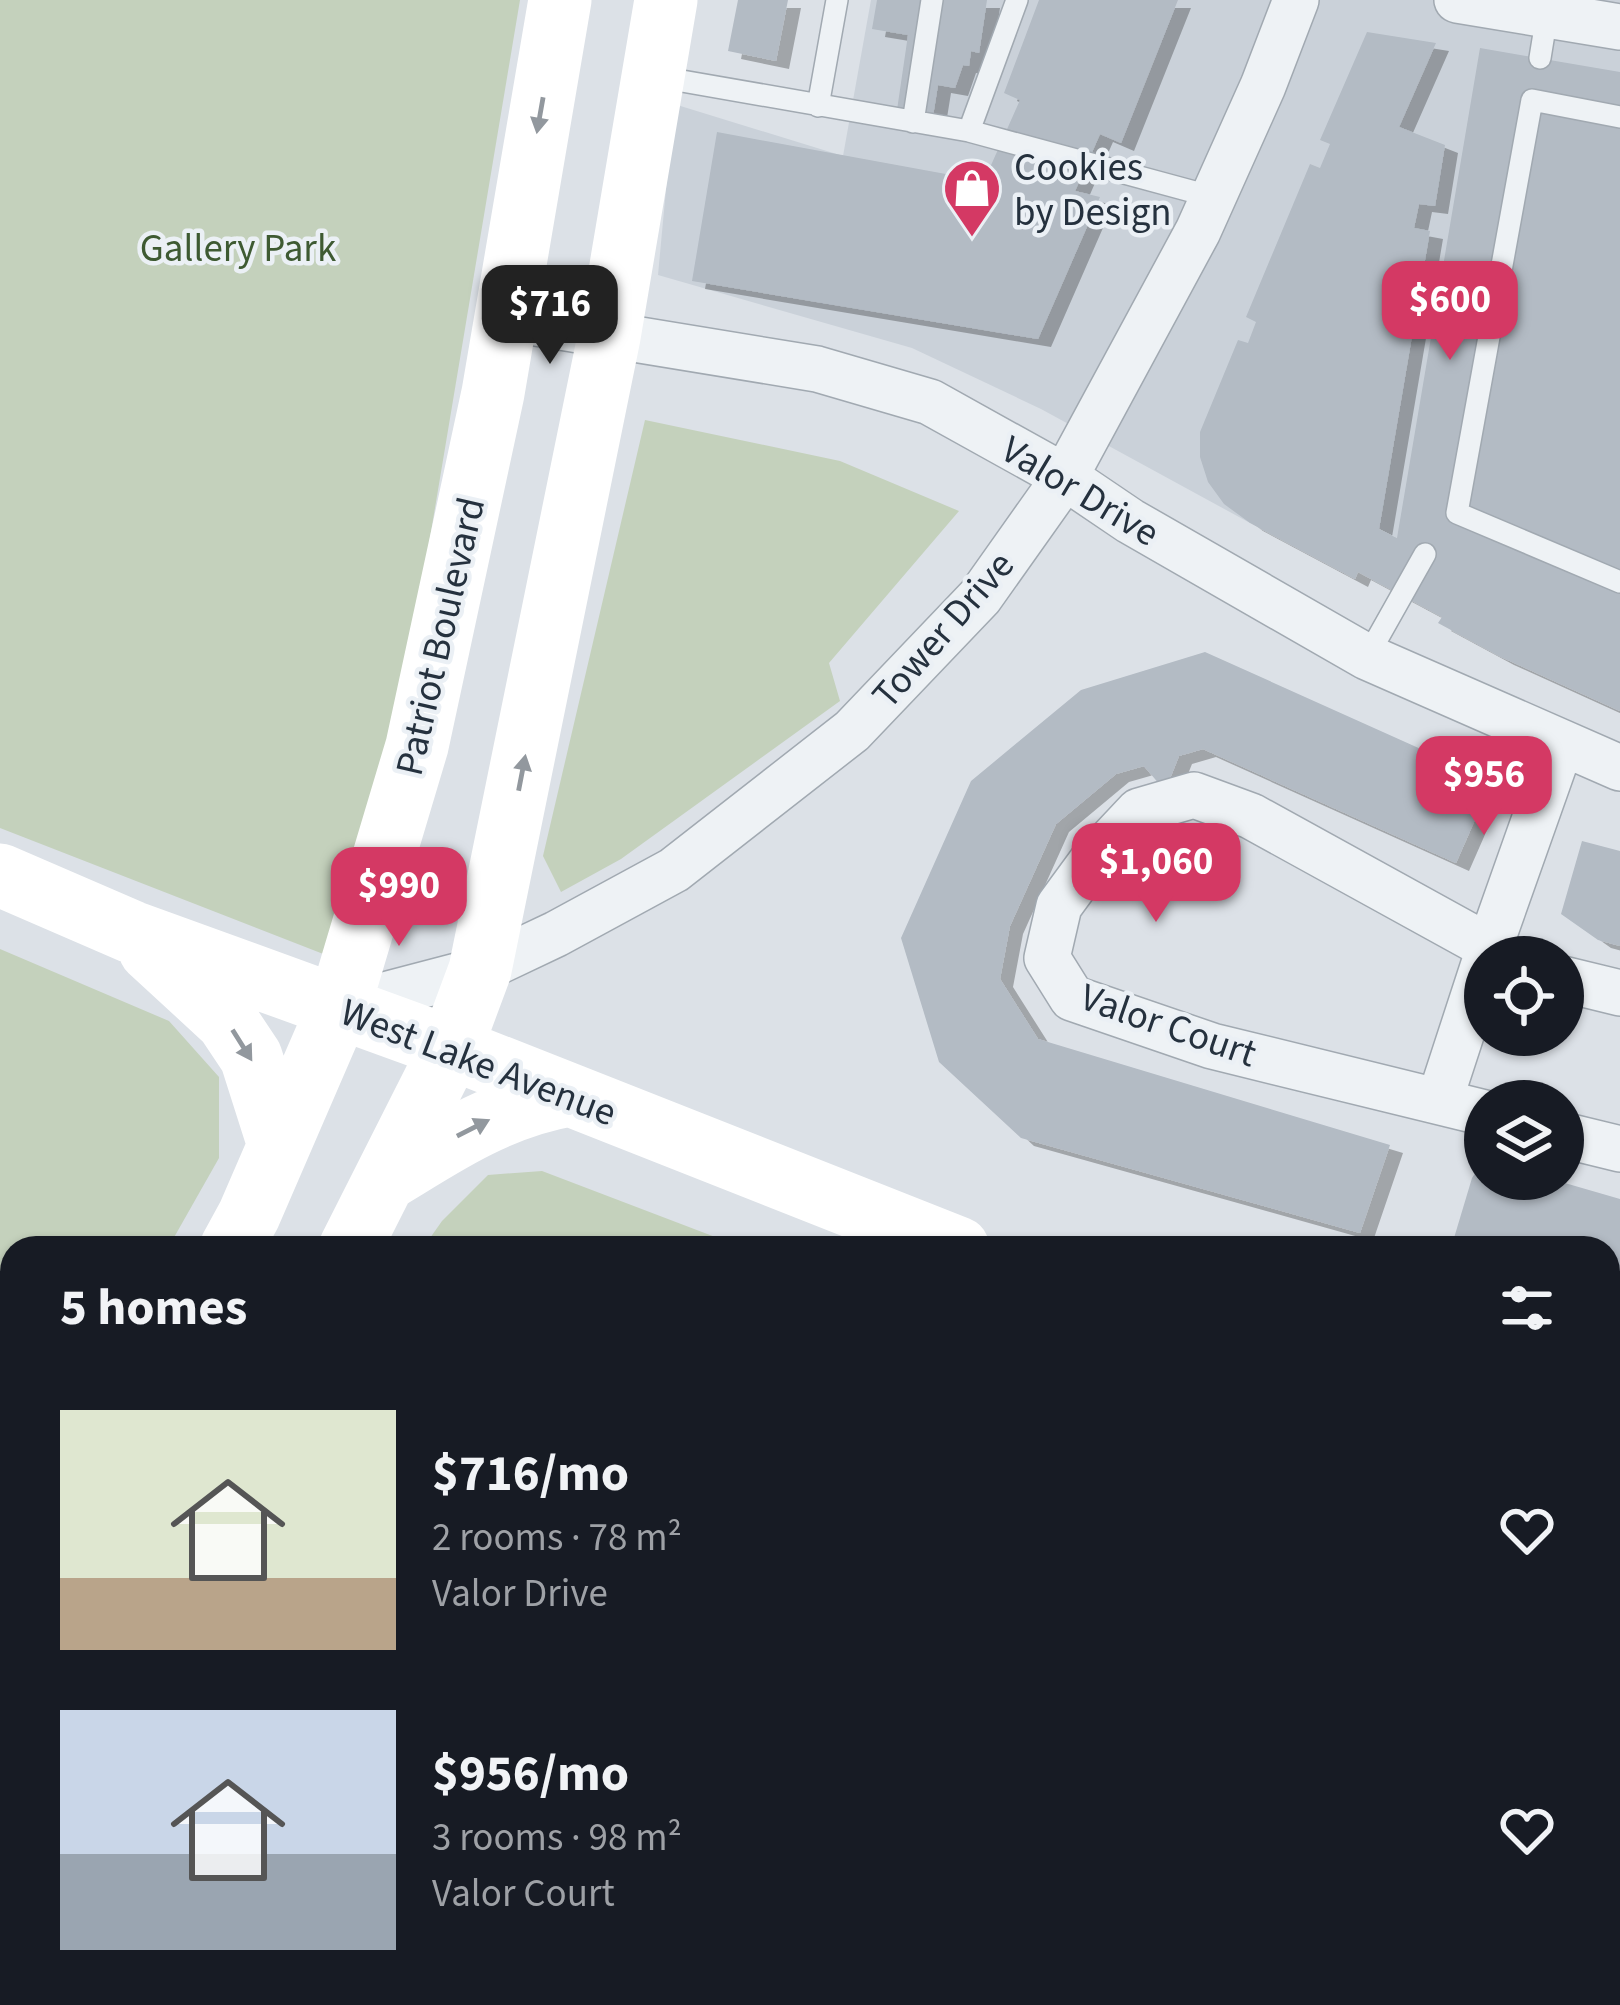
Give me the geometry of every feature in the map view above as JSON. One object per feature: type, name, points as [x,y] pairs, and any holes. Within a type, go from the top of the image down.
[{"type":"main road","name":"Patriot Boulevard","points":[[237,1236],[339,1007],[417,746],[494,393],[560,0]]},
{"type":"main road","points":[[356,1236],[451,1048],[480,970],[609,337],[666,0]]},
{"type":"main road","name":"West Lake Avenue","points":[[0,875],[132,932],[451,1048],[928,1236]]},
{"type":"main road","points":[[132,932],[239,1039],[251,1057],[279,1145]]},
{"type":"main road","points":[[384,1180],[495,1116],[531,1102],[570,1095]]},
{"type":"street","name":"Tower Drive","points":[[339,1007],[480,970],[674,870],[852,731],[980,597],[1065,477],[1213,197],[1296,0]]},
{"type":"street","points":[[1457,0],[1544,37],[1620,27]]},
{"type":"street","name":"Valor Drive","points":[[506,318],[817,369],[930,402],[1367,657],[1620,768]]},
{"type":"street","points":[[1499,936],[1561,745]]},
{"type":"street","name":"Valor Court","points":[[1464,937],[1420,906],[1251,816],[1194,795],[1139,811],[1092,861],[1059,906],[1047,958],[1072,998],[1212,1046],[1464,1106]]},
{"type":"street","points":[[1584,984],[1620,993]]},
{"type":"street","points":[[1440,1099],[1464,1033]]},
{"type":"street","points":[[1584,1141],[1620,1150]]},
{"type":"lane","points":[[818,106],[836,0]]},
{"type":"lane","points":[[913,122],[930,0]]},
{"type":"lane","points":[[923,25],[930,0]]},
{"type":"lane","points":[[969,131],[1017,0]]},
{"type":"lane","points":[[653,75],[969,131],[1213,197]]},
{"type":"lane","points":[[1620,117],[1532,100],[1457,513],[1620,582]]},
{"type":"lane","points":[[1367,657],[1425,554]]},
{"type":"shaded area","points":[[871,0],[1620,0],[1620,652],[1274,475],[1250,523],[1041,409],[912,348],[658,275],[674,104],[843,156]]},
{"type":"green space","name":"Gallery Park","points":[[0,0],[520,0],[398,729],[331,957],[0,828]]},
{"type":"green space","points":[[645,420],[840,461],[959,511],[829,663],[840,701],[621,859],[561,892],[543,856]]},
{"type":"green space","points":[[0,949],[169,1021],[219,1077],[219,1158],[175,1236],[0,1236]]},
{"type":"green space","points":[[542,1171],[713,1236],[431,1236],[488,1175]]},
{"type":"building","points":[[738,0],[788,0],[776,61],[728,51]]},
{"type":"building","points":[[877,0],[987,0],[979,53],[971,51],[969,66],[963,65],[955,88],[938,85],[933,116],[897,110],[908,35],[872,29]]},
{"type":"building","points":[[1039,0],[1178,0],[1121,143],[1100,134],[1075,191],[1100,197],[1038,339],[692,281],[717,132],[984,181],[1020,100],[1004,93]]},
{"type":"building","points":[[1367,32],[1436,43],[1399,127],[1445,145],[1435,206],[1419,204],[1414,228],[1430,231],[1379,529],[1397,538],[1480,48],[1620,72],[1620,711],[1501,657],[1438,623],[1442,617],[1358,572],[1355,579],[1250,523],[1224,504],[1208,482],[1200,457],[1200,432],[1238,340],[1248,343],[1256,322],[1246,317],[1310,164],[1320,168],[1330,144],[1320,140]]},
{"type":"building","points":[[1205,652],[1492,781],[1456,863],[1203,749],[1179,756],[1171,776],[1160,785],[1144,766],[1116,774],[1056,824],[1010,926],[1000,979],[1038,1039],[1390,1145],[1360,1233],[1021,1138],[939,1062],[901,938],[971,781],[1081,690]]},
{"type":"building","points":[[1582,841],[1620,851],[1620,946],[1598,940],[1561,914]]},
{"type":"building","points":[[1584,1189],[1620,1199],[1620,1236],[1455,1236],[1465,1200],[1584,1200]]},
{"type":"place","name":"Cookies by Design","points":[[972,239]]}]
